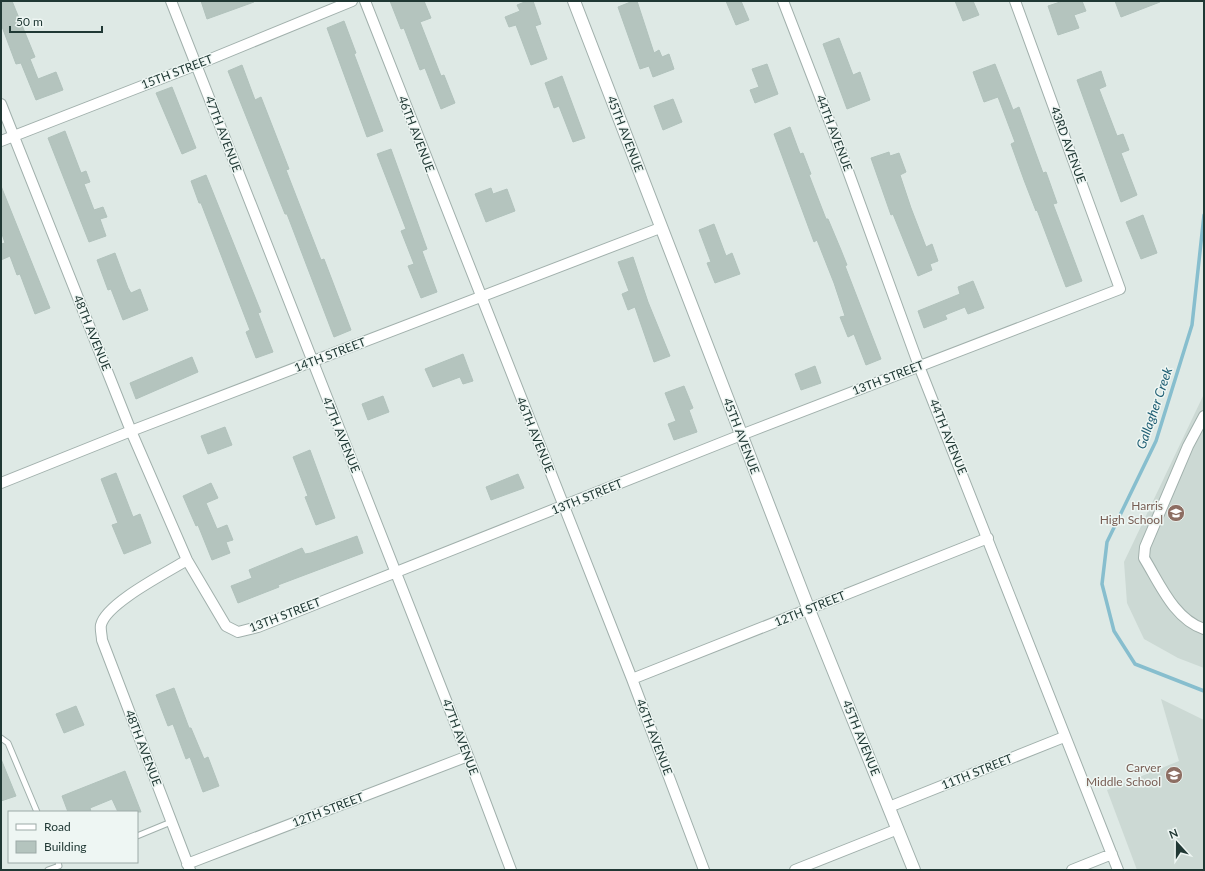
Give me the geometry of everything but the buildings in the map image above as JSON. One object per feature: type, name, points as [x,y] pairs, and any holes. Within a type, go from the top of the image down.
[{"type":"street","name":"47TH AVENUE","points":[[171,1],[468,756],[511,870]]},
{"type":"street","name":"15TH STREET","points":[[1,141],[196,65],[352,1]]},
{"type":"street","name":"46TH AVENUE","points":[[365,1],[480,298],[632,679],[704,870]]},
{"type":"street","name":"45TH AVENUE","points":[[574,1],[660,228],[809,610],[914,870]]},
{"type":"street","name":"44TH AVENUE","points":[[783,1],[836,138],[920,366],[1064,737],[1118,870]]},
{"type":"street","name":"43RD AVENUE","points":[[1015,1],[1120,289]]},
{"type":"street","name":"48TH AVENUE","points":[[1,104],[131,431],[187,560],[124,598],[109,612],[101,625],[102,640],[189,867]]},
{"type":"street","name":"14TH STREET","points":[[1,483],[131,431],[660,228]]},
{"type":"street","name":"13TH STREET","points":[[187,560],[226,626],[238,632],[258,628],[741,435],[1120,289]]},
{"type":"street","points":[[1204,416],[1188,446],[1145,547],[1144,558],[1181,616],[1191,624],[1204,630]]},
{"type":"street","name":"12TH STREET","points":[[632,679],[988,538]]},
{"type":"street","name":"11TH STREET","points":[[889,807],[1064,737]]},
{"type":"street","name":"12TH STREET","points":[[189,867],[468,756]]},
{"type":"street","points":[[795,870],[898,829]]},
{"type":"street","points":[[1072,870],[1112,854]]},
{"type":"lane","points":[[1,738],[8,743],[37,811]]},
{"type":"lane","points":[[138,836],[171,822]]},
{"type":"lane","points":[[48,870],[59,866],[58,863]]},
{"type":"shaded area","name":"Harris High School","points":[[1204,394],[1204,668],[1178,658],[1144,639],[1127,603],[1124,562]]},
{"type":"shaded area","name":"Carver Middle School","points":[[1161,699],[1204,720],[1204,870],[1137,870],[1107,790],[1179,761]]},
{"type":"waterway","name":"Gallagher Creek","points":[[1204,215],[1192,325],[1156,441],[1107,542],[1102,584],[1114,631],[1135,664],[1204,691]]},
{"type":"place","name":"Harris High School","points":[[1176,513]]},
{"type":"place","name":"Carver Middle School","points":[[1174,775]]}]
